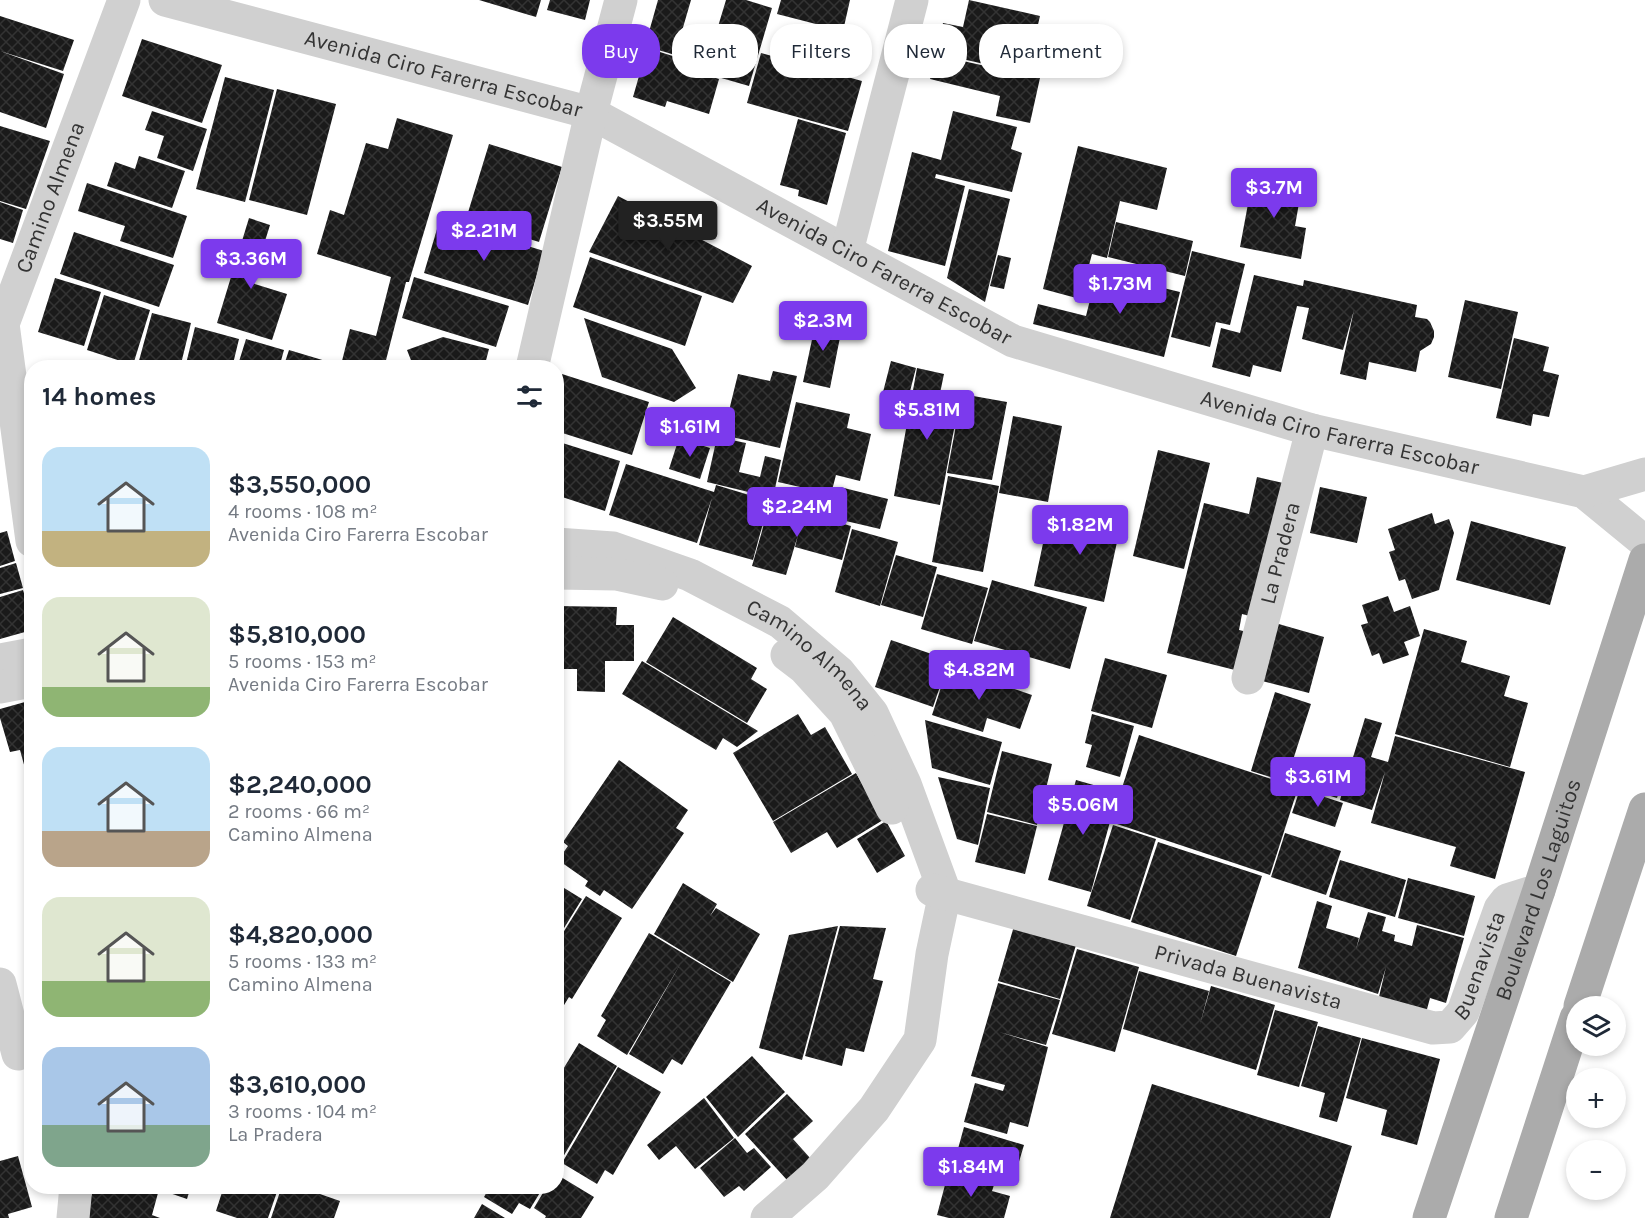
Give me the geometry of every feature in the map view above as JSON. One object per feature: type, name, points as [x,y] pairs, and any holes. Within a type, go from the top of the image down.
[{"type":"main road","name":"Boulevard Los Laguitos","points":[[1429,1218],[1539,890],[1645,560]]},
{"type":"main road","points":[[1583,996],[1645,809]]},
{"type":"main road","points":[[1511,1218],[1566,1049]]},
{"type":"street","name":"Camino Almena","points":[[24,481],[3,324],[124,0]]},
{"type":"street","name":"Avenida Ciro Farerra Escobar","points":[[165,0],[591,113],[1013,341],[1312,430],[1584,492],[1645,542]]},
{"type":"street","points":[[534,360],[591,113],[621,0]]},
{"type":"street","points":[[847,251],[912,0]]},
{"type":"street","name":"La Pradera","points":[[1248,678],[1312,430]]},
{"type":"street","name":"Avenida Ciro Farerra Escobar","points":[[1584,492],[1645,474]]},
{"type":"street","name":"Camino Almena","points":[[564,545],[613,548],[690,575],[780,622],[839,672],[872,713],[905,784],[938,892]]},
{"type":"street","name":"Camino Almena","points":[[564,573],[616,574],[673,586],[771,642],[804,668],[845,713],[938,892]]},
{"type":"street","points":[[0,660],[24,656]]},
{"type":"street","points":[[0,687],[24,682]]},
{"type":"street","name":"Buenavista","points":[[1450,1027],[1463,1012],[1500,909],[1508,900],[1539,890]]},
{"type":"street","points":[[767,1218],[814,1176],[874,1109],[920,1040],[938,892]]},
{"type":"street","name":"Privada Buenavista","points":[[938,892],[1433,1028],[1450,1027]]},
{"type":"street","points":[[0,984],[17,1050]]},
{"type":"street","points":[[73,1218],[75,1194]]},
{"type":"building","points":[[479,0],[541,0],[536,17]]},
{"type":"building","points":[[550,0],[590,0],[585,20],[547,10]]},
{"type":"building","points":[[658,0],[691,0],[684,24],[672,24],[672,54],[660,50],[660,24],[651,24]]},
{"type":"building","points":[[726,0],[746,0],[772,8],[758,55],[758,24],[719,24]]},
{"type":"building","points":[[781,0],[850,0],[845,24],[816,24],[777,14]]},
{"type":"building","points":[[969,0],[1040,16],[1038,24],[979,24],[979,63],[967,60],[967,24],[964,24]]},
{"type":"building","points":[[0,16],[74,40],[63,71],[0,51]]},
{"type":"building","points":[[142,39],[222,65],[202,123],[122,96]]},
{"type":"building","points":[[0,51],[64,74],[46,128],[0,112]]},
{"type":"building","points":[[660,52],[672,56],[672,78],[719,79],[709,114],[667,101],[665,107],[633,97],[638,78],[660,78]]},
{"type":"building","points":[[761,53],[770,55],[770,78],[851,78],[862,81],[848,131],[747,103],[754,78],[758,78]]},
{"type":"building","points":[[967,62],[979,65],[979,78],[1040,78],[1030,123],[996,116],[1000,96],[930,79],[967,78]]},
{"type":"building","points":[[225,77],[274,90],[245,202],[196,189]]},
{"type":"building","points":[[721,78],[751,78],[749,86]]},
{"type":"building","points":[[277,89],[336,104],[307,215],[249,200]]},
{"type":"building","points":[[152,111],[207,129],[193,171],[157,158],[164,136],[145,130]]},
{"type":"building","points":[[953,111],[1017,127],[1011,149],[1022,153],[1012,192],[936,174],[935,178],[965,186],[945,266],[888,251],[912,152],[941,160]]},
{"type":"building","points":[[397,118],[453,135],[409,282],[406,282],[386,360],[342,360],[350,329],[376,336],[391,277],[317,254],[330,210],[344,215],[366,143],[388,149]]},
{"type":"building","points":[[798,119],[846,133],[827,205],[798,196],[799,190],[780,185]]},
{"type":"building","points":[[0,126],[50,141],[26,209],[0,201]]},
{"type":"building","points":[[489,144],[562,167],[539,242],[466,219]]},
{"type":"building","points":[[1078,146],[1167,168],[1157,210],[1120,201],[1107,258],[1092,254],[1080,299],[1043,289]]},
{"type":"building","points":[[139,156],[185,171],[172,208],[107,186],[115,162],[135,169]]},
{"type":"building","points":[[1253,177],[1302,186],[1295,226],[1306,228],[1301,259],[1240,247]]},
{"type":"building","points":[[87,183],[187,216],[173,258],[120,241],[125,226],[78,211]]},
{"type":"building","points":[[969,189],[1010,199],[985,302],[947,278]]},
{"type":"building","points":[[618,196],[752,266],[733,303],[589,252]]},
{"type":"building","points":[[0,202],[23,210],[13,243],[0,239]]},
{"type":"building","points":[[249,218],[270,225],[252,283],[287,294],[272,340],[217,323]]},
{"type":"building","points":[[440,219],[544,251],[528,305],[424,273]]},
{"type":"building","points":[[1116,222],[1193,241],[1185,276],[1108,257]]},
{"type":"building","points":[[74,232],[174,265],[159,307],[60,274]]},
{"type":"building","points":[[1192,251],[1245,264],[1230,325],[1216,322],[1210,347],[1171,337]]},
{"type":"building","points":[[998,255],[1011,258],[1004,289],[990,286]]},
{"type":"building","points":[[590,257],[702,296],[685,346],[573,307]]},
{"type":"building","points":[[1097,272],[1180,292],[1164,357],[1033,324],[1038,304],[1086,316]]},
{"type":"building","points":[[1254,275],[1303,286],[1304,280],[1417,305],[1415,317],[1427,319],[1430,322],[1434,337],[1431,344],[1420,351],[1416,372],[1369,362],[1366,380],[1340,374],[1354,310],[1343,350],[1302,339],[1309,308],[1297,306],[1281,372],[1253,365],[1250,377],[1212,367],[1221,328],[1240,333]]},
{"type":"building","points":[[414,277],[509,306],[496,347],[402,318]]},
{"type":"building","points":[[55,278],[101,292],[84,346],[38,332]]},
{"type":"building","points":[[104,295],[150,310],[135,360],[118,360],[87,350]]},
{"type":"building","points":[[1465,300],[1518,312],[1501,389],[1448,377]]},
{"type":"building","points":[[152,313],[191,323],[182,360],[139,360]]},
{"type":"building","points":[[817,316],[843,322],[830,388],[803,382]]},
{"type":"building","points":[[584,318],[672,349],[696,388],[674,402],[602,377]]},
{"type":"building","points":[[195,327],[239,339],[234,360],[187,360]]},
{"type":"building","points":[[443,337],[489,349],[486,360],[411,360],[407,350]]},
{"type":"building","points":[[1514,338],[1549,347],[1543,371],[1559,375],[1549,417],[1533,414],[1531,426],[1496,418]]},
{"type":"building","points":[[246,339],[284,350],[281,360],[239,360]]},
{"type":"building","points":[[289,350],[322,360],[286,360]]},
{"type":"building","points":[[891,361],[916,368],[907,403],[882,396]]},
{"type":"building","points":[[917,368],[944,374],[939,398],[959,402],[940,505],[894,496]]},
{"type":"building","points":[[773,371],[797,376],[780,448],[723,435],[738,374],[770,381]]},
{"type":"building","points":[[564,375],[649,402],[632,455],[564,434]]},
{"type":"building","points":[[962,394],[1007,402],[992,480],[947,473]]},
{"type":"building","points":[[796,402],[850,414],[847,428],[871,434],[860,481],[836,475],[831,494],[778,482]]},
{"type":"building","points":[[1013,416],[1062,426],[1048,502],[999,493]]},
{"type":"building","points":[[717,437],[746,443],[739,472],[760,477],[765,456],[781,460],[773,498],[707,482]]},
{"type":"building","points":[[679,438],[710,448],[700,479],[669,469]]},
{"type":"building","points":[[564,444],[620,461],[605,511],[564,498]]},
{"type":"building","points":[[1158,450],[1210,463],[1184,569],[1133,556]]},
{"type":"building","points":[[626,464],[714,492],[716,485],[769,501],[753,560],[699,545],[712,498],[697,543],[609,515]]},
{"type":"building","points":[[948,476],[999,486],[983,572],[932,562]]},
{"type":"building","points":[[1257,477],[1292,485],[1261,619],[1242,614],[1239,630],[1256,634],[1247,673],[1167,653],[1204,503],[1249,514]]},
{"type":"building","points":[[840,487],[888,499],[880,529],[833,518]]},
{"type":"building","points":[[1320,487],[1367,497],[1357,543],[1310,533]]},
{"type":"building","points":[[770,503],[851,526],[842,560],[795,547],[798,535],[786,575],[752,566]]},
{"type":"building","points":[[1070,507],[1122,519],[1104,602],[1034,586],[1045,534],[1064,538]]},
{"type":"building","points":[[1432,513],[1435,524],[1449,519],[1454,533],[1439,590],[1412,599],[1405,579],[1399,581],[1389,552],[1395,550],[1388,529]]},
{"type":"building","points":[[1471,521],[1566,547],[1550,605],[1456,580]]},
{"type":"building","points":[[852,529],[898,542],[880,606],[835,592]]},
{"type":"building","points":[[7,531],[15,561],[0,566],[0,533]]},
{"type":"building","points":[[896,555],[937,567],[923,617],[881,605]]},
{"type":"building","points":[[16,563],[23,588],[0,594],[0,568]]},
{"type":"building","points":[[937,574],[988,588],[972,644],[921,629]]},
{"type":"building","points":[[992,580],[1087,607],[1070,669],[974,641]]},
{"type":"building","points":[[23,590],[24,632],[0,639],[0,597]]},
{"type":"building","points":[[1388,596],[1394,612],[1410,606],[1420,636],[1404,642],[1409,655],[1383,664],[1379,653],[1372,656],[1361,625],[1368,623],[1362,605]]},
{"type":"building","points":[[564,606],[617,607],[616,625],[634,625],[634,661],[605,661],[605,692],[577,691],[577,669],[564,669]]},
{"type":"building","points":[[673,617],[757,668],[751,679],[767,689],[747,723],[646,662]]},
{"type":"building","points":[[1265,620],[1324,637],[1309,693],[1250,678]]},
{"type":"building","points":[[1424,629],[1467,641],[1461,662],[1510,676],[1504,696],[1528,703],[1510,767],[1395,734]]},
{"type":"building","points":[[891,640],[949,660],[933,707],[875,687]]},
{"type":"building","points":[[1105,658],[1167,675],[1152,728],[1091,711]]},
{"type":"building","points":[[642,661],[758,731],[737,747],[723,738],[716,750],[622,694]]},
{"type":"building","points":[[948,666],[1032,695],[1020,729],[987,718],[983,732],[932,715]]},
{"type":"building","points":[[1275,692],[1311,704],[1293,760],[1344,776],[1337,798],[1251,771]]},
{"type":"building","points":[[24,702],[24,765],[20,750],[10,752],[0,718],[0,709]]},
{"type":"building","points":[[798,714],[811,735],[825,727],[852,774],[773,821],[733,753]]},
{"type":"building","points":[[1092,714],[1134,726],[1120,777],[1086,767],[1092,745],[1085,743]]},
{"type":"building","points":[[1365,718],[1382,723],[1371,757],[1388,762],[1395,736],[1525,772],[1495,879],[1450,866],[1456,847],[1371,823],[1385,772],[1372,810],[1340,800]]},
{"type":"building","points":[[925,720],[1002,742],[990,785],[932,768]]},
{"type":"building","points":[[1139,735],[1298,788],[1270,875],[1111,822]]},
{"type":"building","points":[[1002,751],[1052,764],[1037,825],[987,812]]},
{"type":"building","points":[[619,760],[688,810],[676,828],[684,833],[632,909],[604,890],[600,896],[585,886],[588,881],[564,864],[564,852],[568,846],[564,841]]},
{"type":"building","points":[[856,773],[883,820],[837,848],[827,832],[791,853],[773,822]]},
{"type":"building","points":[[938,777],[990,788],[978,845],[957,839]]},
{"type":"building","points":[[1076,780],[1118,792],[1091,892],[1048,880]]},
{"type":"building","points":[[1300,789],[1343,803],[1335,827],[1292,813]]},
{"type":"building","points":[[987,814],[1037,826],[1025,874],[975,862]]},
{"type":"building","points":[[886,821],[905,856],[877,873],[857,839]]},
{"type":"building","points":[[1113,825],[1156,839],[1130,920],[1087,906]]},
{"type":"building","points":[[1285,833],[1341,851],[1326,895],[1271,877]]},
{"type":"building","points":[[1158,842],[1262,876],[1236,956],[1131,922]]},
{"type":"building","points":[[1340,860],[1406,880],[1395,917],[1329,897]]},
{"type":"building","points":[[1408,878],[1475,896],[1464,936],[1398,918]]},
{"type":"building","points":[[683,883],[717,904],[710,916],[716,908],[760,934],[733,982],[654,934]]},
{"type":"building","points":[[564,888],[582,899],[564,928]]},
{"type":"building","points":[[586,896],[622,918],[572,999],[569,997],[564,1005],[564,931]]},
{"type":"building","points":[[1317,901],[1332,906],[1326,928],[1359,938],[1356,949],[1368,912],[1386,917],[1382,931],[1395,935],[1394,941],[1412,946],[1417,925],[1464,938],[1446,1003],[1430,998],[1426,1013],[1378,1001],[1386,967],[1378,994],[1298,968]]},
{"type":"building","points":[[838,926],[802,1060],[759,1048],[789,935]]},
{"type":"building","points":[[840,926],[886,928],[873,979],[883,981],[864,1052],[846,1048],[842,1066],[805,1056]]},
{"type":"building","points":[[1014,926],[1076,945],[1060,999],[998,981]]},
{"type":"building","points":[[649,933],[731,982],[682,1065],[672,1059],[663,1074],[629,1054],[681,963],[627,1055],[597,1036],[606,1020],[601,1016]]},
{"type":"building","points":[[1077,949],[1139,967],[1115,1052],[1052,1034]]},
{"type":"building","points":[[1139,971],[1209,991],[1200,1024],[1211,986],[1275,1005],[1256,1070],[1123,1029]]},
{"type":"building","points":[[998,983],[1060,1000],[1046,1045],[999,1032],[1048,1047],[1028,1127],[1010,1122],[1007,1134],[964,1122],[975,1083],[1003,1091],[1005,1085],[971,1076]]},
{"type":"building","points":[[1275,1010],[1318,1022],[1299,1087],[1257,1075]]},
{"type":"building","points":[[1318,1026],[1361,1038],[1337,1122],[1319,1117],[1325,1093],[1301,1086]]},
{"type":"building","points":[[1362,1038],[1440,1059],[1417,1145],[1381,1135],[1387,1110],[1346,1098]]},
{"type":"building","points":[[579,1043],[617,1066],[564,1155],[564,1068]]},
{"type":"building","points":[[752,1056],[785,1092],[738,1137],[706,1097]]},
{"type":"building","points":[[618,1067],[661,1092],[613,1175],[605,1170],[597,1184],[564,1164],[564,1160]]},
{"type":"building","points":[[1152,1084],[1352,1146],[1330,1218],[1110,1218]]},
{"type":"building","points":[[787,1094],[813,1121],[793,1139],[811,1159],[787,1180],[745,1134]]},
{"type":"building","points":[[704,1098],[734,1138],[695,1169],[676,1146],[659,1160],[647,1145]]},
{"type":"building","points":[[964,1127],[1024,1145],[1012,1185],[953,1167]]},
{"type":"building","points":[[735,1138],[747,1153],[754,1148],[771,1167],[744,1191],[739,1186],[724,1197],[700,1168]]},
{"type":"building","points":[[18,1156],[24,1178],[24,1194],[28,1194],[32,1207],[8,1214],[9,1218],[0,1218],[0,1161]]},
{"type":"building","points":[[949,1170],[995,1182],[992,1191],[1010,1196],[1004,1218],[949,1218],[937,1215]]},
{"type":"building","points":[[564,1179],[594,1197],[581,1218],[545,1218],[546,1216],[534,1208],[542,1194],[564,1194]]},
{"type":"building","points":[[92,1194],[158,1194],[152,1215],[160,1218],[85,1218]]},
{"type":"building","points":[[172,1194],[189,1194],[187,1199]]},
{"type":"building","points":[[221,1194],[276,1194],[268,1218],[237,1218],[216,1211]]},
{"type":"building","points":[[279,1194],[320,1194],[340,1201],[334,1218],[271,1218]]},
{"type":"building","points":[[486,1194],[539,1194],[530,1209],[519,1203],[512,1214],[484,1197]]},
{"type":"building","points":[[482,1204],[505,1218],[474,1218]]}]
